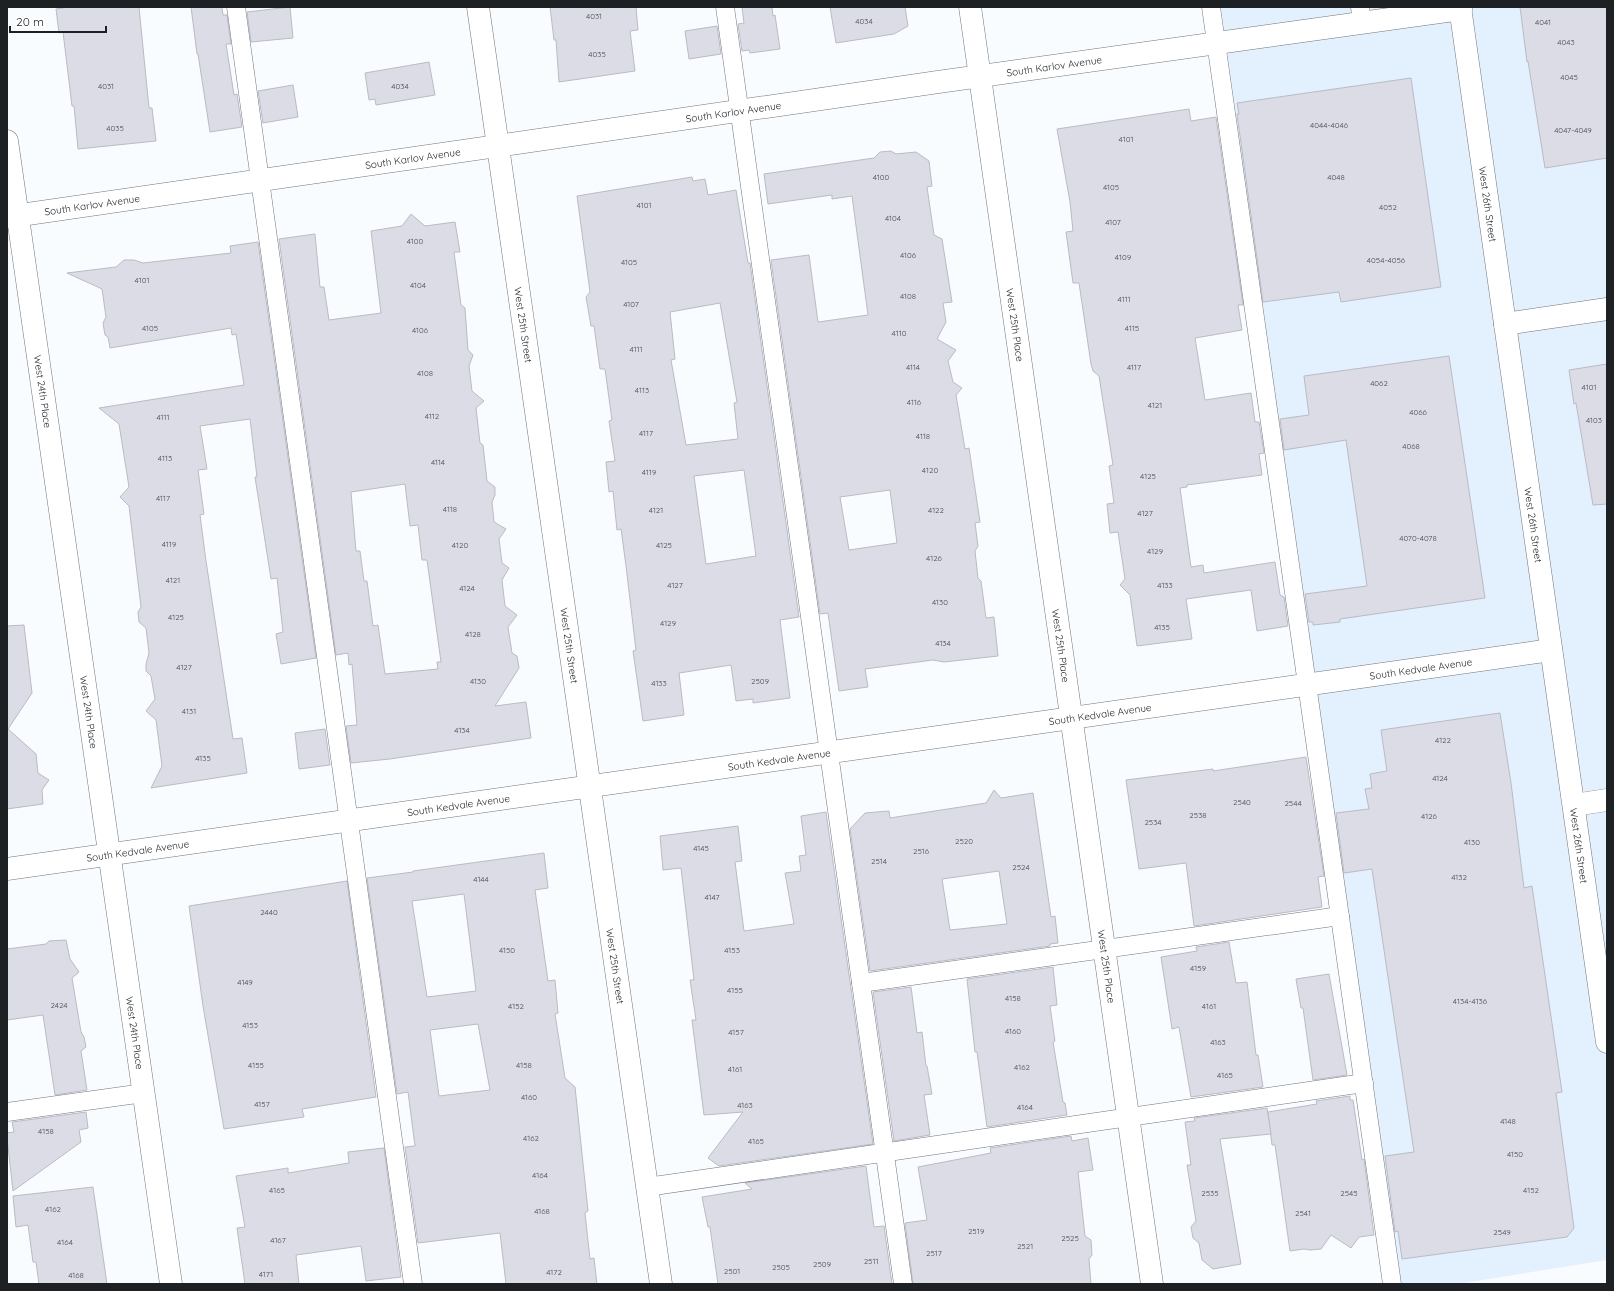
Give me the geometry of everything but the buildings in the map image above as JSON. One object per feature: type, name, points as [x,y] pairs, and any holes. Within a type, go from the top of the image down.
[{"type":"street","name":"West 25th Street","points":[[478,7],[661,1284]]},
{"type":"street","name":"West 25th Place","points":[[970,7],[1152,1284]]},
{"type":"street","name":"South Karlov Avenue","points":[[12,216],[1216,43],[1361,15],[1461,8]]},
{"type":"street","name":"West 26th Street","points":[[1461,8],[1607,1042]]},
{"type":"street","name":"West 24th Place","points":[[7,141],[12,216],[110,854],[171,1284]]},
{"type":"street","points":[[1505,324],[1607,309]]},
{"type":"street","name":"South Kedvale Avenue","points":[[7,869],[1551,650]]},
{"type":"street","points":[[1574,805],[1607,800]]},
{"type":"lane","points":[[236,7],[413,1284]]},
{"type":"lane","points":[[725,7],[902,1284]]},
{"type":"lane","points":[[1211,7],[1392,1284]]},
{"type":"lane","points":[[861,983],[1340,916]]},
{"type":"lane","points":[[647,1187],[1364,1083]]},
{"type":"lane","points":[[7,1112],[144,1093]]},
{"type":"shaded area","points":[[1221,7],[1607,7],[1607,1260],[1457,1284],[1401,1284]]}]
